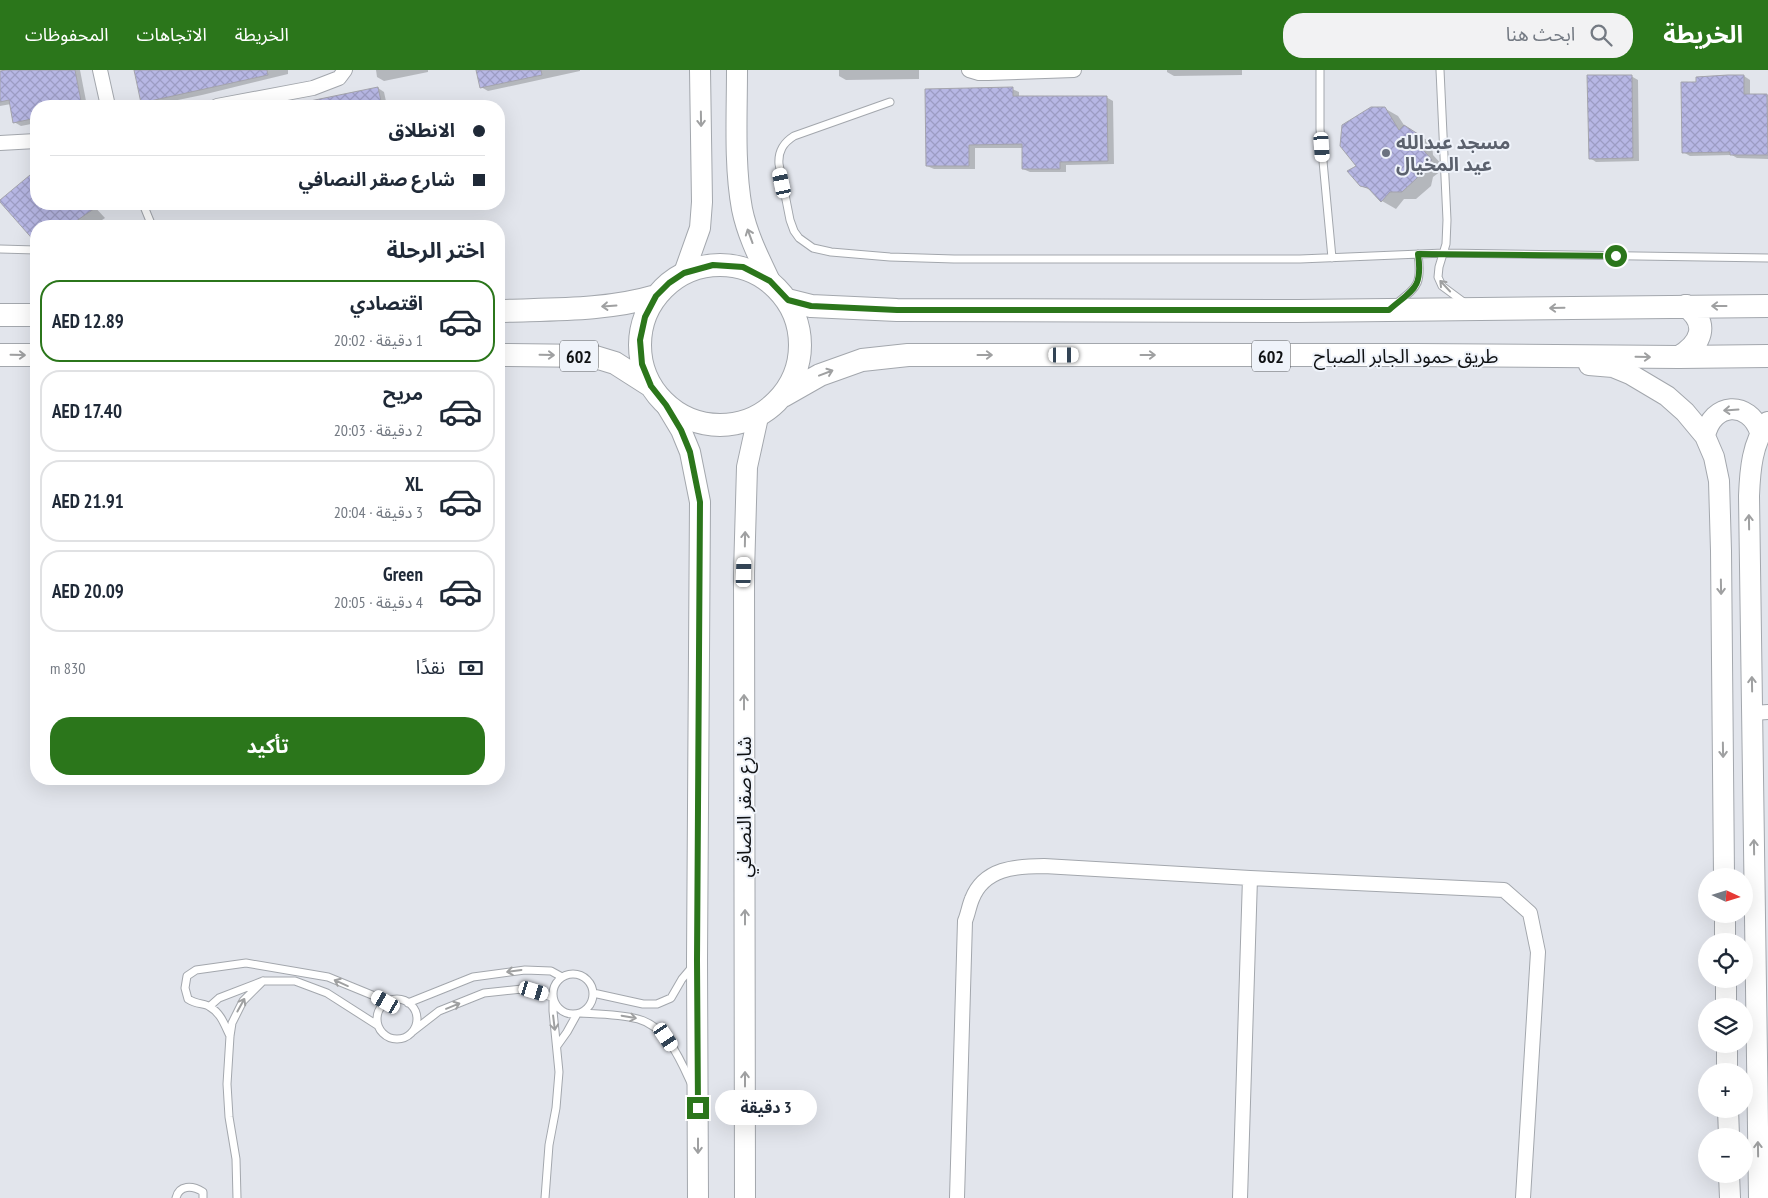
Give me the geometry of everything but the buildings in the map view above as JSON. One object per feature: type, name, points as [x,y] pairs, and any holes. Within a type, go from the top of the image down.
[{"type":"main road","points":[[684,273],[700,228],[702,210],[700,70]]},
{"type":"main road","points":[[737,70],[738,177],[742,209],[751,237],[770,281]]},
{"type":"main road","points":[[666,405],[686,418],[710,425],[735,425],[758,417],[783,396],[796,374],[801,349],[798,324],[788,300],[770,281],[743,267],[713,265],[684,273],[669,283],[656,296],[645,317],[640,340],[642,364],[651,386],[666,405],[681,430],[690,452],[700,502],[697,960],[698,1198]]},
{"type":"main road","points":[[505,311],[618,305],[656,296]]},
{"type":"main road","points":[[788,300],[811,306],[897,310],[1389,310],[1768,306]]},
{"type":"main road","points":[[1678,357],[1691,350],[1698,342],[1700,332],[1699,321],[1694,312],[1686,306]]},
{"type":"main road","points":[[0,315],[30,314]]},
{"type":"main road","points":[[0,355],[30,355]]},
{"type":"main road","name":"602","points":[[505,355],[592,356],[615,364],[651,386]]},
{"type":"main road","name":"طريق حمود الجابر الصباح","points":[[783,396],[820,375],[862,360],[908,355],[1768,356]]},
{"type":"main road","points":[[1415,355],[1455,362],[1501,366],[1589,365],[1613,367],[1630,374],[1667,396],[1685,412],[1706,436],[1714,457],[1719,481],[1724,868]]},
{"type":"main road","points":[[1706,436],[1707,427],[1712,419],[1718,413],[1727,409],[1744,411],[1752,416],[1757,424],[1764,427],[1751,466],[1749,496],[1760,712],[1759,1198]]},
{"type":"main road","name":"شارع صقر النصافي","points":[[745,1198],[744,572],[747,467],[758,417]]},
{"type":"main road","points":[[1729,1183],[1730,1198]]},
{"type":"street","points":[[100,70],[107,100]]},
{"type":"street","points":[[249,100],[313,88],[339,78],[346,70]]},
{"type":"street","points":[[969,70],[979,73],[1074,70]]},
{"type":"street","points":[[0,143],[30,142]]},
{"type":"street","points":[[956,1198],[965,921],[972,897],[983,882],[1002,869],[1023,866],[1504,890],[1530,914],[1538,952],[1523,1198]]},
{"type":"street","points":[[1240,1198],[1250,878]]},
{"type":"lane","points":[[1320,70],[1320,129],[1332,258]]},
{"type":"lane","points":[[1440,70],[1447,220],[1444,253],[1438,277],[1442,286],[1473,309]]},
{"type":"lane","points":[[890,102],[794,136],[783,145],[778,157],[778,164],[790,220],[799,238],[813,248],[822,251],[890,257],[954,259],[1332,258],[1444,253],[1768,258]]},
{"type":"lane","points":[[0,250],[30,250]]},
{"type":"lane","points":[[1389,310],[1415,288],[1420,278],[1418,254]]},
{"type":"lane","points":[[593,993],[643,1004],[657,1004],[671,998],[682,979],[697,960]]},
{"type":"lane","points":[[230,1036],[222,1018],[210,1006],[195,1004],[188,999],[185,988],[187,976],[196,970],[246,963],[328,977],[386,1002]]},
{"type":"lane","points":[[408,1003],[473,977],[525,970],[551,971],[562,976]]},
{"type":"lane","points":[[546,1198],[549,1144],[556,1108],[559,1072],[553,1011],[554,986],[562,976],[568,974],[580,975],[590,983],[593,993],[591,1002],[588,1007],[579,1013],[557,1046]]},
{"type":"lane","points":[[210,1006],[219,998],[263,981],[295,981],[327,993],[377,1025],[384,1035],[396,1040],[408,1036],[439,1011],[484,994],[522,989],[553,998]]},
{"type":"lane","points":[[237,1198],[236,1160],[229,1118],[227,1084],[230,1036],[232,1023],[243,1000],[263,981]]},
{"type":"lane","points":[[553,998],[556,1006],[571,1014],[622,1016],[640,1019],[654,1027],[666,1037],[682,1061],[691,1083],[698,1091]]},
{"type":"lane","points":[[377,1025],[378,1012],[386,1002],[398,999],[408,1003],[416,1014],[417,1020],[412,1032]]},
{"type":"lane","points":[[176,1198],[177,1192],[183,1187],[197,1188],[203,1192],[203,1198]]},
{"type":"place","name":"مسجد عبدالله عيد المخيال","points":[[1386,153]]},
{"type":"route","points":[[698,1108],[700,502],[690,452],[681,430],[666,405],[651,386],[642,364],[640,340],[645,317],[656,296],[669,283],[684,273],[713,265],[743,267],[770,281],[788,300],[811,306],[897,310],[1389,310],[1415,288],[1420,278],[1418,254],[1616,256]]}]
